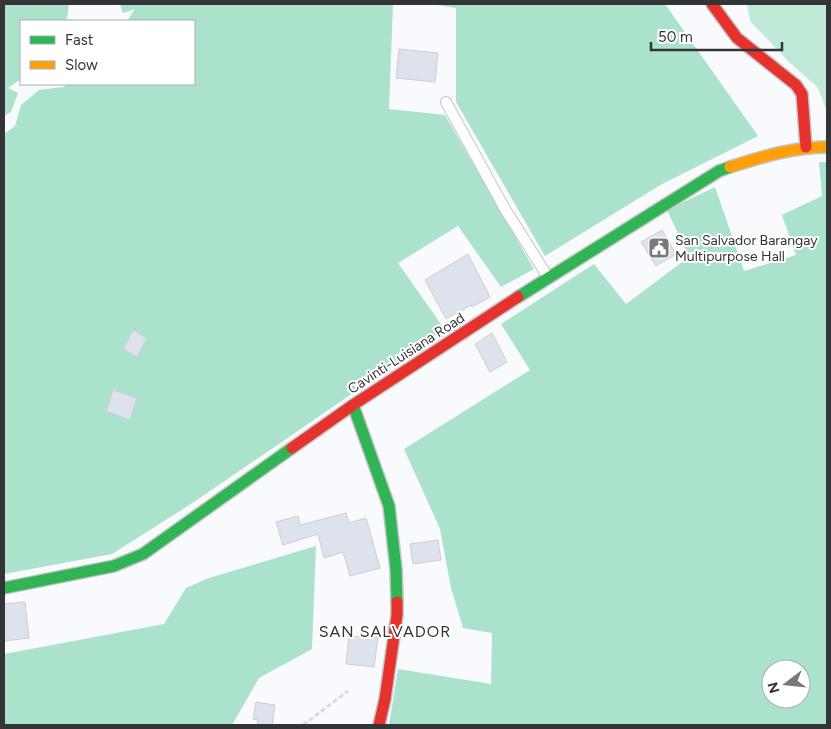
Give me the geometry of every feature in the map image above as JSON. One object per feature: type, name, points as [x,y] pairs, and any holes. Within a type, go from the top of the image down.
[{"type":"main road","points":[[712,4],[737,38],[796,85],[802,94],[806,148]]},
{"type":"main road","name":"Cavinti-Luisiana Road","points":[[4,588],[114,566],[143,554],[353,405],[549,278],[720,171],[761,157],[806,148],[827,147]]},
{"type":"main road","points":[[353,405],[389,506],[396,569],[397,615],[385,699],[379,725]]},
{"type":"lane","points":[[446,102],[505,209],[549,278]]},
{"type":"path","points":[[303,725],[348,691]]},
{"type":"green space","points":[[4,4],[69,4],[67,19],[77,20],[20,20],[20,80],[8,88],[18,93],[11,112],[4,116]]},
{"type":"green space","points":[[120,4],[393,4],[389,109],[445,115],[534,269],[501,287],[458,226],[398,263],[445,330],[194,502],[112,554],[4,574],[4,134],[15,126],[21,105],[39,90],[66,85],[195,85],[195,20],[128,20],[135,9],[123,13]]},
{"type":"green space","points":[[431,4],[665,4],[758,136],[662,184],[545,256],[456,102],[456,8]]},
{"type":"green space","points":[[747,4],[827,4],[827,112],[818,88],[789,62],[750,21]]},
{"type":"green space","points":[[819,162],[827,162],[827,725],[389,725],[398,669],[491,684],[492,633],[463,628],[451,588],[440,529],[404,449],[530,370],[501,324],[594,264],[626,304],[689,257],[667,210],[715,187],[744,271],[796,255],[782,215],[822,196]]},
{"type":"green space","points":[[316,546],[312,649],[259,678],[232,725],[4,725],[4,654],[164,624],[186,588],[209,578]]},
{"type":"building","points":[[399,49],[438,53],[435,82],[396,78]]},
{"type":"building","name":"San Salvador Barangay Multipurpose Hall","points":[[662,230],[676,254],[656,266],[641,242]]},
{"type":"building","points":[[468,254],[490,297],[446,319],[425,280]]},
{"type":"building","points":[[133,330],[147,338],[137,357],[123,349]]},
{"type":"building","points":[[492,333],[507,362],[490,372],[475,344]]},
{"type":"building","points":[[113,390],[137,398],[130,420],[106,411]]},
{"type":"building","points":[[346,513],[349,523],[366,518],[380,568],[350,576],[343,552],[324,558],[318,534],[283,545],[276,522],[298,516],[300,525]]},
{"type":"building","points":[[438,540],[441,560],[413,564],[410,544]]},
{"type":"building","points":[[25,602],[29,638],[4,641],[4,604]]},
{"type":"building","points":[[349,636],[378,637],[374,667],[346,664]]},
{"type":"building","points":[[256,702],[275,705],[272,725],[257,725],[258,720],[253,719]]},
{"type":"traffic: fast","points":[[518,297],[719,171],[730,167]]},
{"type":"traffic: fast","points":[[353,405],[389,506],[396,569],[397,602]]},
{"type":"traffic: fast","points":[[4,588],[114,566],[143,554],[292,448]]},
{"type":"traffic: slow","points":[[730,167],[790,151],[827,147]]},
{"type":"traffic: jam","points":[[712,4],[737,38],[796,85],[802,94],[806,147]]},
{"type":"traffic: jam","points":[[292,448],[353,405],[518,297]]},
{"type":"traffic: jam","points":[[379,725],[385,699],[397,615],[397,602]]},
{"type":"place","name":"San Salvador Barangay Multipurpose Hall","points":[[659,248]]},
{"type":"district","name":"SAN SALVADOR","points":[[385,631]]}]
